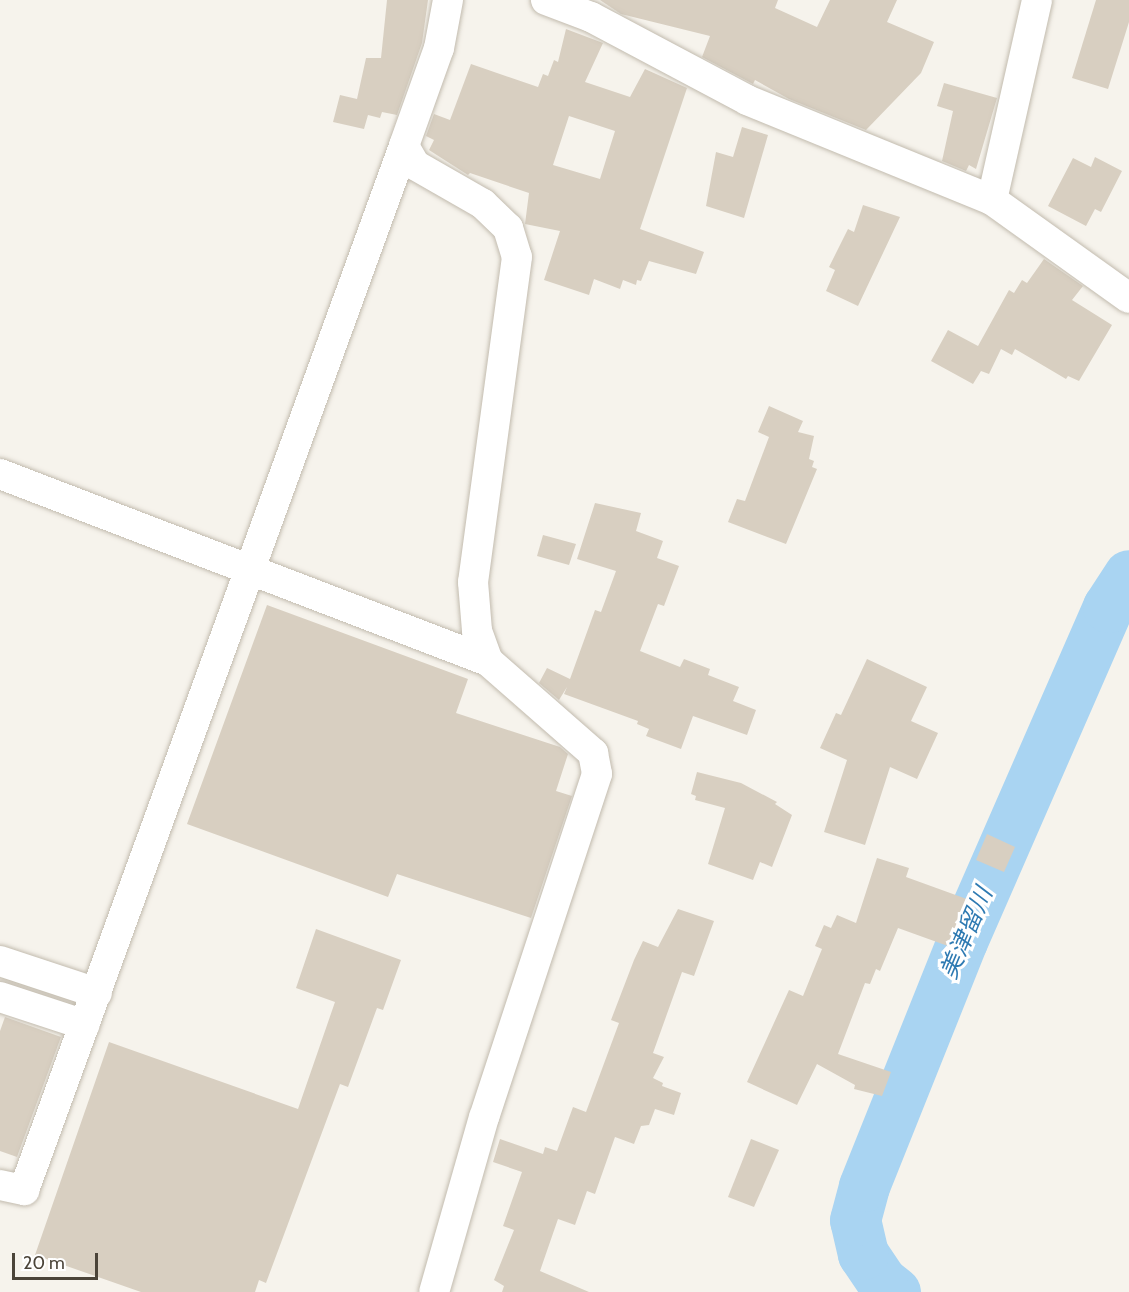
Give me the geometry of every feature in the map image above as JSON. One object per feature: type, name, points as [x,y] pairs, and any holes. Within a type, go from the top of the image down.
[{"type":"street","points":[[0,1185],[24,1190],[439,48],[448,0]]},
{"type":"street","points":[[546,0],[591,16],[747,100],[992,200],[1129,298]]},
{"type":"street","points":[[992,200],[1037,0]]},
{"type":"street","points":[[404,146],[415,165],[483,204],[508,228],[517,257],[473,582],[477,631],[488,661]]},
{"type":"street","points":[[0,474],[488,661],[593,753],[597,774],[484,1117],[434,1292]]},
{"type":"street","points":[[0,961],[97,993]]},
{"type":"street","points":[[0,997],[85,1025]]},
{"type":"building","points":[[387,0],[428,0],[422,43],[397,115],[382,112],[380,118],[368,115],[364,129],[333,122],[340,95],[357,99],[366,58],[381,58]]},
{"type":"building","points":[[600,0],[778,0],[775,8],[817,27],[830,0],[897,0],[887,22],[934,42],[921,73],[866,130],[789,99],[755,80],[753,84],[702,57],[710,36],[621,14]]},
{"type":"building","points":[[1096,0],[1129,0],[1129,22],[1108,89],[1072,78]]},
{"type":"building","points":[[566,29],[603,43],[585,82],[630,97],[645,69],[687,88],[640,229],[704,252],[696,274],[649,261],[641,281],[637,280],[636,285],[623,280],[620,289],[594,279],[589,295],[544,280],[560,231],[525,224],[529,193],[470,173],[468,175],[429,150],[434,140],[426,136],[434,114],[450,120],[471,64],[538,87],[543,74],[548,76],[554,60],[558,62]],"holes":[[[569,116],[615,131],[600,179],[553,165]]]},
{"type":"building","points":[[944,83],[997,98],[976,169],[969,165],[966,171],[942,161],[953,111],[937,106]]},
{"type":"building","points":[[742,127],[768,135],[744,218],[706,206],[716,152],[733,157]]},
{"type":"building","points":[[1095,157],[1122,171],[1101,212],[1095,209],[1086,226],[1048,206],[1073,158],[1091,167]]},
{"type":"building","points":[[863,205],[900,217],[858,306],[826,291],[835,270],[829,267],[848,229],[854,232]]},
{"type":"building","points":[[1044,259],[1083,286],[1072,300],[1112,325],[1079,381],[1068,376],[1066,379],[1015,349],[1012,355],[1001,349],[989,374],[981,371],[973,384],[931,361],[948,330],[978,346],[1009,290],[1014,293],[1022,280],[1027,283]]},
{"type":"building","points":[[769,406],[803,421],[798,432],[814,436],[809,459],[814,461],[812,467],[817,469],[786,544],[728,522],[737,499],[745,501],[769,437],[758,432]]},
{"type":"building","points":[[595,503],[641,513],[636,531],[663,541],[657,558],[679,566],[664,606],[658,604],[640,651],[680,667],[684,659],[710,669],[708,675],[739,687],[733,701],[756,710],[747,735],[693,716],[681,749],[646,736],[649,729],[637,724],[638,721],[564,694],[567,687],[559,700],[539,683],[547,668],[570,679],[595,610],[601,612],[616,571],[577,559]]},
{"type":"building","points":[[543,535],[576,544],[569,565],[537,556]]},
{"type":"building","points":[[267,605],[468,679],[456,713],[560,747],[568,754],[556,791],[572,796],[531,918],[397,874],[388,897],[187,824]]},
{"type":"building","points":[[867,659],[927,687],[911,721],[938,733],[917,779],[890,767],[865,845],[824,832],[847,760],[820,748],[836,713],[841,715]]},
{"type":"building","points":[[697,772],[741,783],[777,802],[775,804],[792,815],[772,867],[760,862],[753,880],[708,864],[725,808],[695,800],[696,796],[691,794]]},
{"type":"building","points":[[987,834],[1015,847],[1004,872],[976,860]]},
{"type":"building","points":[[877,858],[909,868],[906,877],[975,902],[959,950],[898,928],[880,971],[876,969],[870,984],[865,983],[838,1054],[891,1072],[882,1096],[854,1089],[855,1085],[817,1064],[797,1105],[747,1082],[789,990],[803,996],[822,949],[815,946],[824,925],[831,928],[837,915],[856,923]]},
{"type":"building","points":[[678,909],[714,921],[694,976],[682,972],[653,1053],[664,1057],[653,1078],[663,1083],[662,1086],[681,1093],[674,1115],[655,1109],[649,1125],[641,1126],[634,1144],[615,1137],[595,1194],[587,1191],[575,1225],[558,1219],[540,1271],[589,1292],[502,1292],[504,1286],[494,1280],[514,1230],[503,1226],[522,1172],[493,1162],[500,1139],[543,1154],[545,1147],[557,1151],[573,1107],[586,1112],[619,1023],[611,1020],[643,941],[658,947]]},
{"type":"building","points":[[316,929],[401,960],[383,1010],[377,1008],[348,1087],[340,1084],[266,1283],[259,1280],[255,1292],[141,1292],[35,1255],[109,1042],[298,1109],[335,1002],[296,988]]},
{"type":"building","points":[[5,1017],[61,1037],[17,1157],[0,1151],[0,1031]]},
{"type":"building","points":[[751,1139],[779,1150],[754,1207],[728,1197]]},
{"type":"waterway","name":"美津留川","points":[[895,1292],[882,1282],[863,1254],[855,1220],[864,1186],[962,941],[1108,607],[1129,575]]}]
